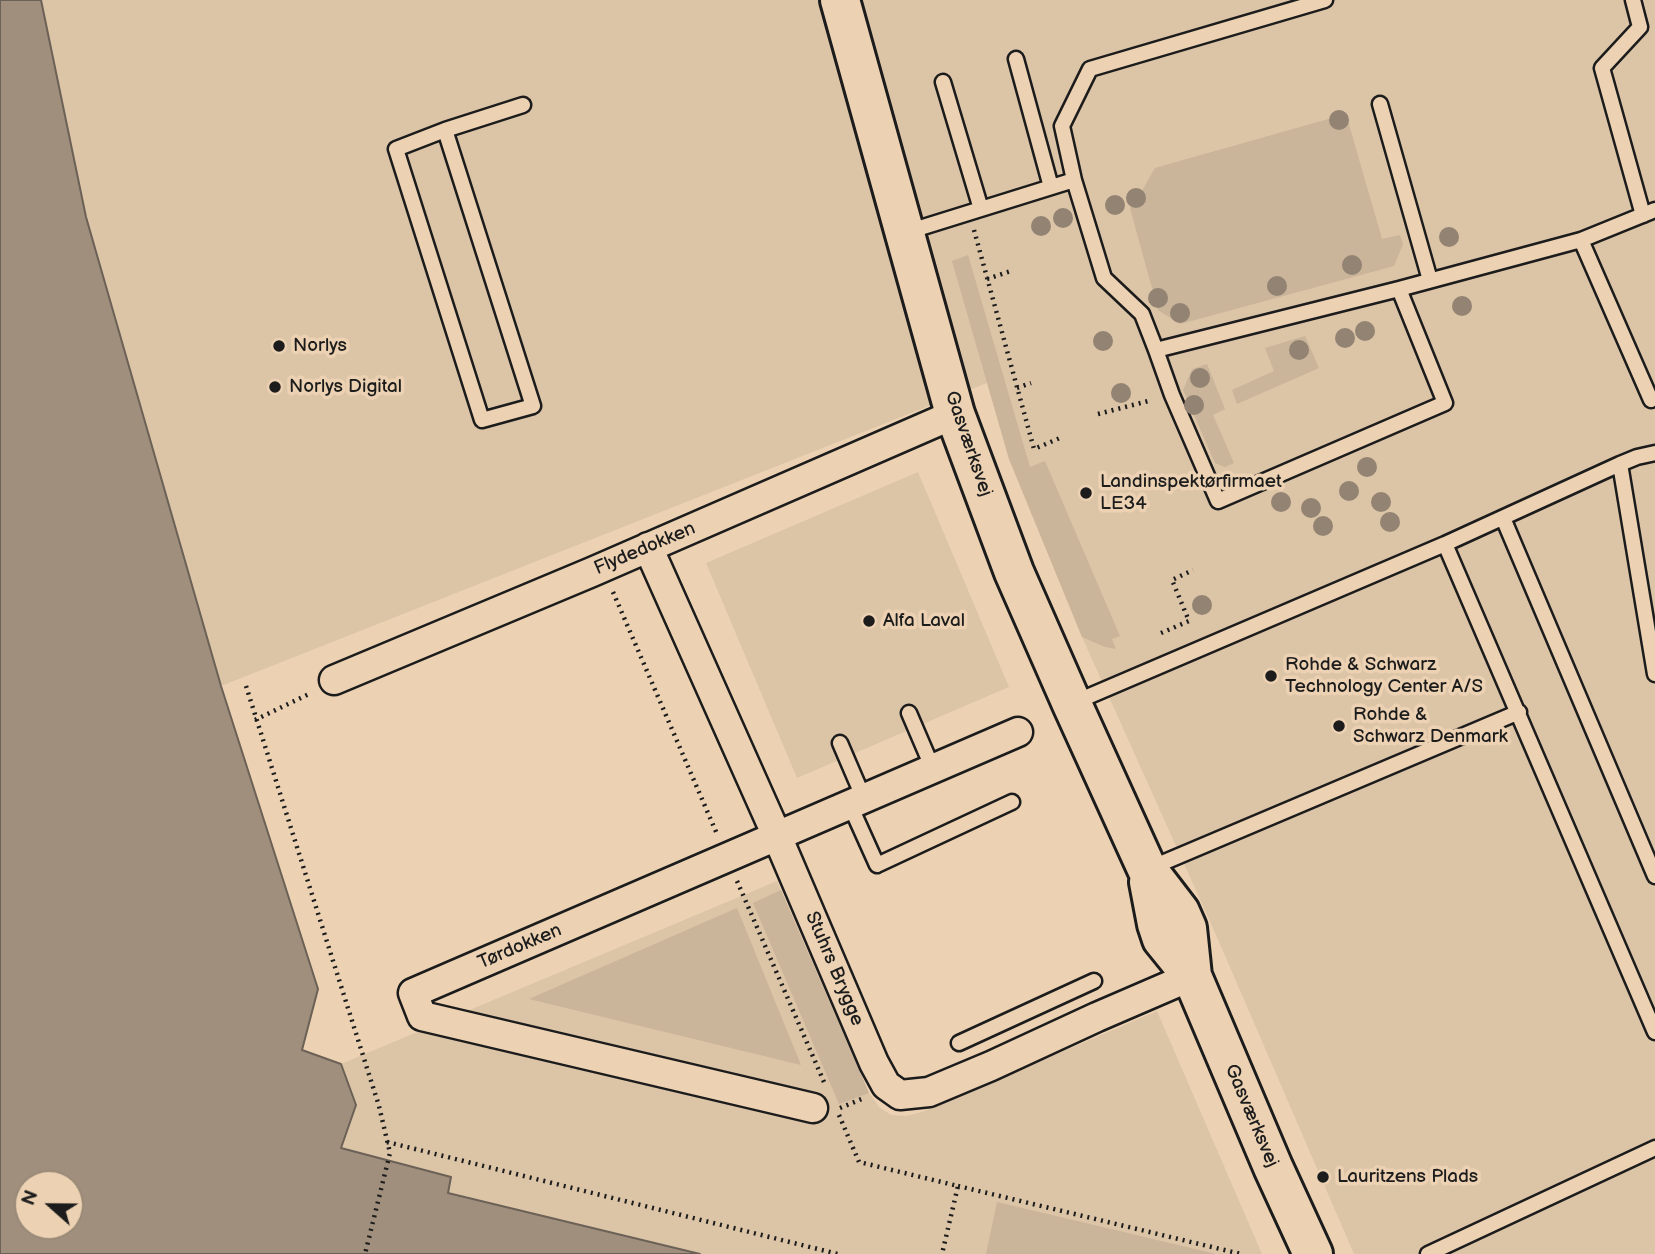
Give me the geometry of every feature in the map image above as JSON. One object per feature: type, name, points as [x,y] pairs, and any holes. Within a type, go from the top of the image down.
[{"type":"street","name":"Gasværksvej","points":[[844,1],[956,414],[1014,572],[1147,869],[1157,925],[1163,939],[1192,976],[1313,1254]]},
{"type":"street","name":"Flydedokken","points":[[334,680],[956,414]]},
{"type":"street","name":"Stuhrs Brygge","points":[[648,547],[886,1085]]},
{"type":"street","name":"Tørdokken","points":[[819,1097],[422,1016],[413,993],[1018,732]]},
{"type":"street","points":[[886,1085],[900,1095],[929,1092],[1192,976]]},
{"type":"lane","points":[[1325,0],[1090,69],[1062,126],[1074,180],[1104,278],[1142,314],[1172,395],[1218,500],[1445,403],[1399,289]]},
{"type":"lane","points":[[1156,350],[1581,240],[1649,212],[1602,68],[1640,27],[1633,0]]},
{"type":"lane","points":[[1016,59],[1051,187]]},
{"type":"lane","points":[[943,82],[975,211]]},
{"type":"lane","points":[[1380,104],[1430,280]]},
{"type":"lane","points":[[445,130],[533,406],[482,420],[396,149],[445,130],[523,105]]},
{"type":"lane","points":[[906,232],[1074,180]]},
{"type":"lane","points":[[1581,240],[1651,400]]},
{"type":"lane","points":[[1072,704],[1445,544],[1620,464],[1655,453]]},
{"type":"lane","points":[[1620,464],[1655,674]]},
{"type":"lane","points":[[1503,518],[1655,876]]},
{"type":"lane","points":[[1445,544],[1655,1032]]},
{"type":"lane","points":[[1147,869],[1519,712]]},
{"type":"lane","points":[[909,713],[933,769]]},
{"type":"lane","points":[[840,743],[877,865],[1012,803]]},
{"type":"lane","points":[[959,1043],[1094,981]]},
{"type":"lane","points":[[1428,1254],[1655,1148]]},
{"type":"path","points":[[975,211],[987,279],[1034,449],[1060,438]]},
{"type":"path","points":[[987,279],[1010,271]]},
{"type":"path","points":[[1017,388],[1031,383]]},
{"type":"path","points":[[1098,414],[1172,395]]},
{"type":"path","points":[[602,567],[727,858],[819,1097]]},
{"type":"path","points":[[1161,633],[1189,621],[1172,580],[1193,569]]},
{"type":"path","points":[[255,720],[334,680]]},
{"type":"path","points":[[246,686],[379,1106],[390,1153],[365,1254]]},
{"type":"path","points":[[886,1085],[871,1095],[836,1110],[859,1163],[1241,1254]]},
{"type":"path","points":[[387,1142],[838,1254]]},
{"type":"path","points":[[942,1254],[958,1186]]},
{"type":"shaded area","points":[[0,0],[41,0],[86,217],[221,686],[318,989],[302,1050],[341,1064],[356,1105],[341,1148],[451,1177],[448,1193],[700,1254],[0,1254]]},
{"type":"shaded area","points":[[41,0],[1655,0],[1655,1254],[1354,1254],[1216,935],[1082,637],[1009,459],[987,383],[221,686],[86,217]]},
{"type":"shaded area","points":[[1346,114],[1382,239],[1400,235],[1403,244],[1394,266],[1180,324],[1158,310],[1130,208],[1155,168]]},
{"type":"shaded area","points":[[968,255],[1030,467],[1045,461],[1120,636],[1112,639],[1116,649],[1082,637],[1009,459],[952,261]]},
{"type":"shaded area","points":[[1305,336],[1319,368],[1237,404],[1232,390],[1274,371],[1265,348]]},
{"type":"shaded area","points":[[1207,364],[1225,409],[1213,415],[1234,463],[1225,467],[1215,463],[1183,390],[1192,369]]},
{"type":"shaded area","name":"Alfa Laval","points":[[918,472],[1009,687],[797,778],[706,563]]},
{"type":"shaded area","points":[[777,881],[869,1093],[879,1107],[891,1115],[906,1116],[922,1112],[1157,1011],[1262,1254],[700,1254],[448,1192],[451,1177],[341,1148],[356,1105],[341,1064]]},
{"type":"shaded area","points":[[781,890],[869,1093],[839,1104],[753,903]]},
{"type":"shaded area","points":[[737,908],[801,1065],[529,999]]},
{"type":"shaded area","points":[[997,1202],[1216,1254],[986,1254]]},
{"type":"place","name":"Norlys","points":[[279,346]]},
{"type":"place","name":"Norlys Digital","points":[[275,387]]},
{"type":"place","name":"Landinspektørfirmaet LE34","points":[[1086,493]]},
{"type":"place","name":"Alfa Laval","points":[[869,621]]},
{"type":"place","name":"Rohde & Schwarz Technology Center A/S","points":[[1271,676]]},
{"type":"place","name":"Rohde & Schwarz Denmark","points":[[1339,726]]},
{"type":"place","name":"Lauritzens Plads","points":[[1323,1177]]}]
